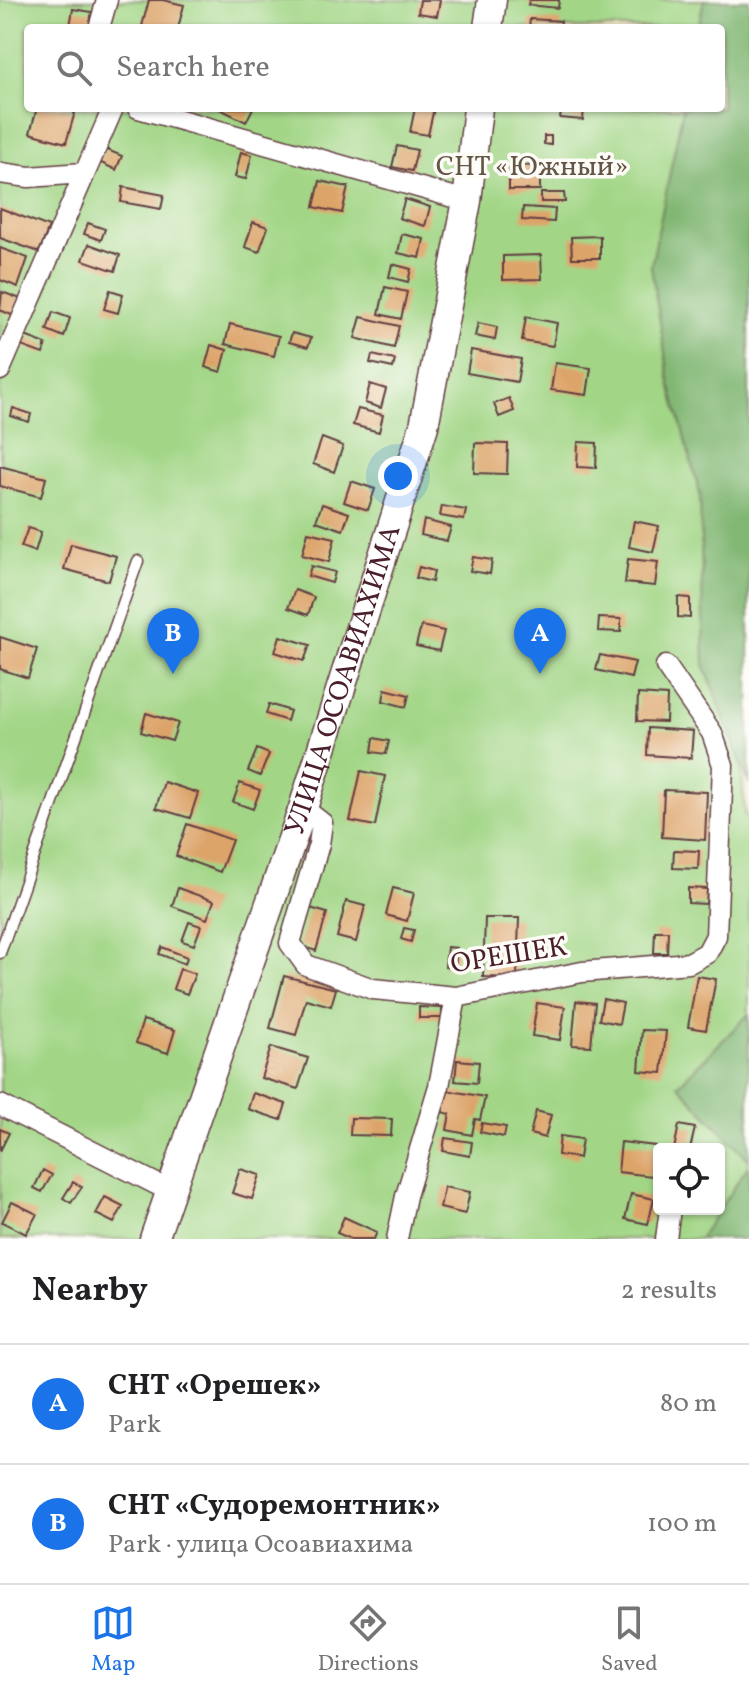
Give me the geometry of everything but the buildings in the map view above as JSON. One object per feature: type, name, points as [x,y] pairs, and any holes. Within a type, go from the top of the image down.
[{"type":"street","points":[[100,24],[107,0]]},
{"type":"street","points":[[489,24],[492,0]]},
{"type":"street","points":[[0,370],[111,112]]},
{"type":"street","points":[[152,112],[467,201]]},
{"type":"street","name":"УЛИЦА ОСОАВИАХИМА","points":[[154,1239],[303,808],[424,426],[467,201],[478,112]]},
{"type":"street","points":[[0,173],[29,177],[83,173]]},
{"type":"street","name":"ОРЕШЕК","points":[[303,808],[322,823],[319,844],[290,943],[306,965],[373,989],[456,997],[582,972],[689,963],[707,953],[716,936],[723,765],[712,733],[666,666]]},
{"type":"street","points":[[397,1239],[406,1196],[439,1086],[456,997]]},
{"type":"street","points":[[0,1105],[170,1191]]},
{"type":"street","points":[[666,1239],[669,1215]]},
{"type":"lane","points":[[0,953],[138,561]]},
{"type":"green space","name":"СНТ «Южный»","points":[[0,0],[745,0],[749,27],[700,224],[745,816],[749,818],[749,1239],[0,1239]]},
{"type":"green space","points":[[704,0],[749,0],[749,784],[704,664],[700,494],[670,384],[651,267],[682,112],[725,112],[725,24],[699,24]]},
{"type":"green space","points":[[749,1014],[749,1160],[678,1085]]},
{"type":"green space","points":[[749,1165],[749,1239],[699,1239],[715,1215],[725,1215],[725,1201]]},
{"type":"place","name":"СНТ «Судоремонтник»","points":[[173,674]]},
{"type":"place","name":"СНТ «Орешек»","points":[[540,674]]}]
